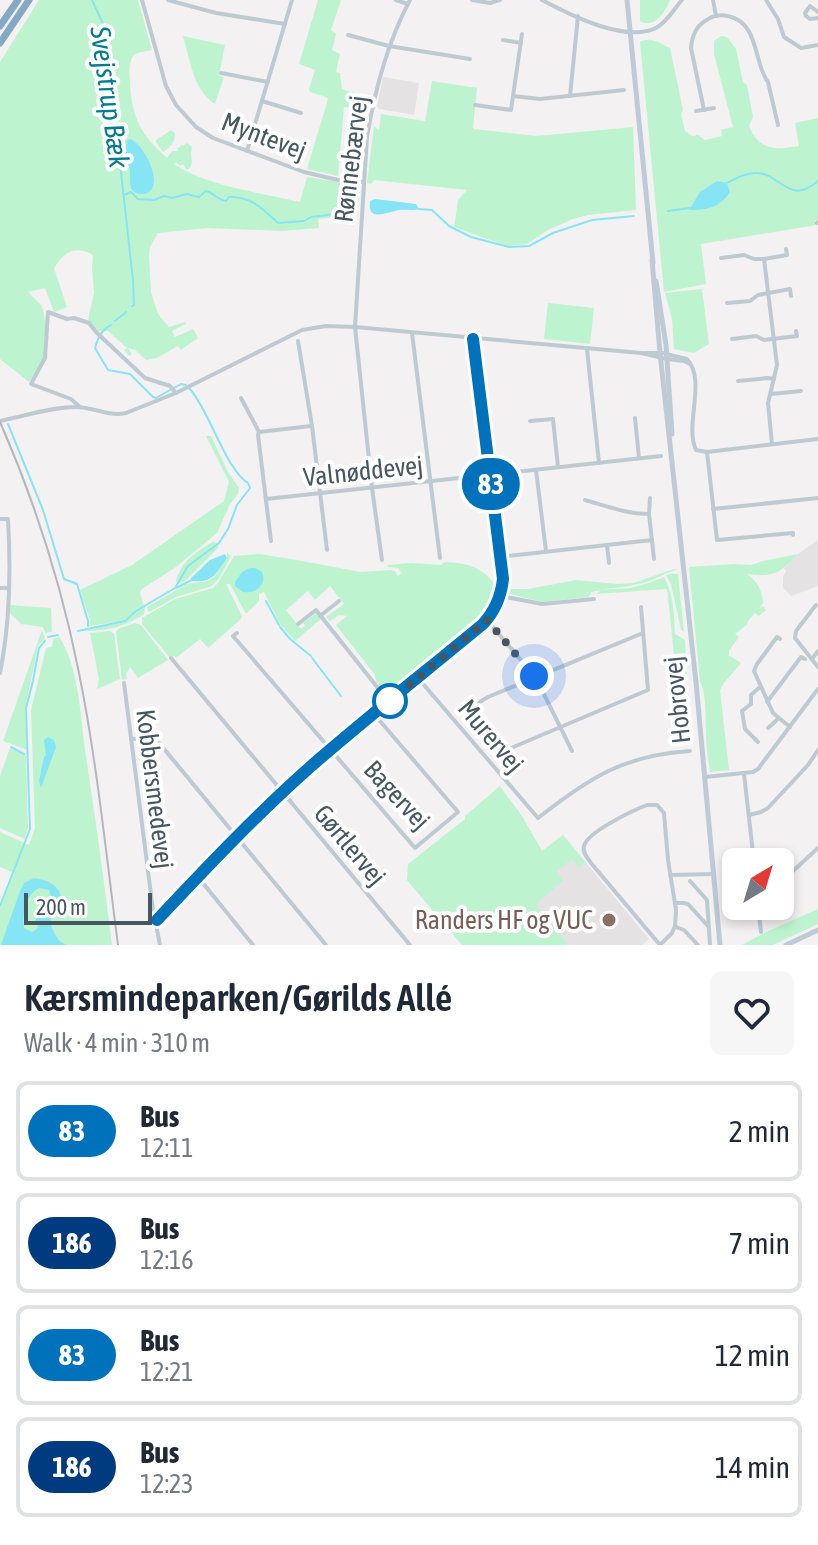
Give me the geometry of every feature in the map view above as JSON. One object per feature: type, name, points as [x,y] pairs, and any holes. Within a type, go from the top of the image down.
[{"type":"highway","points":[[0,26],[18,0]]},
{"type":"highway","points":[[0,43],[29,0]]},
{"type":"main road","name":"Hobrovej","points":[[627,0],[720,944]]},
{"type":"main road","points":[[786,945],[818,930]]},
{"type":"street","name":"Myntevej","points":[[142,0],[166,86],[176,105],[196,127],[213,138],[315,175],[364,182]]},
{"type":"street","points":[[168,0],[208,12],[285,24]]},
{"type":"street","points":[[247,151],[292,0]]},
{"type":"street","points":[[396,0],[409,2]]},
{"type":"street","points":[[472,0],[490,3],[500,0]]},
{"type":"street","points":[[542,0],[598,26],[622,32],[659,27],[682,0]]},
{"type":"street","points":[[713,0],[716,16]]},
{"type":"street","points":[[766,0],[786,39],[801,48],[818,45]]},
{"type":"street","name":"Rønnebærvej","points":[[382,560],[355,327],[367,137],[389,46],[409,2]]},
{"type":"street","points":[[817,11],[810,6],[805,15],[810,19],[818,18]]},
{"type":"street","points":[[704,110],[692,42],[700,25],[716,16],[727,15],[743,23],[749,30],[768,82],[778,125]]},
{"type":"street","points":[[570,96],[578,16]]},
{"type":"street","points":[[475,105],[511,110],[522,34]]},
{"type":"street","points":[[348,35],[389,46],[470,59]]},
{"type":"street","points":[[503,40],[521,43]]},
{"type":"street","points":[[221,73],[268,82]]},
{"type":"street","points":[[513,96],[540,99],[624,90]]},
{"type":"street","points":[[262,101],[301,113]]},
{"type":"street","points":[[696,111],[714,108]]},
{"type":"street","points":[[721,258],[744,255],[764,259],[787,255],[786,249]]},
{"type":"street","points":[[764,259],[777,365],[768,414],[772,444]]},
{"type":"street","points":[[727,303],[750,301],[758,295],[790,289],[791,296]]},
{"type":"street","points":[[80,407],[71,399],[31,384],[45,358],[48,312],[85,321],[145,378],[170,386],[176,393]]},
{"type":"street","points":[[0,421],[62,407],[80,407],[119,415],[176,393],[302,330],[326,326],[663,356],[684,361],[694,368],[693,446],[697,451],[818,439]]},
{"type":"street","points":[[732,339],[756,336],[764,340],[774,339],[797,336],[796,331]]},
{"type":"street","points":[[412,333],[440,558]]},
{"type":"street","points":[[157,920],[282,793],[487,620],[493,611],[501,596],[503,579],[473,339]]},
{"type":"street","points":[[298,341],[327,550]]},
{"type":"street","points":[[587,349],[599,463]]},
{"type":"street","points":[[738,381],[774,379]]},
{"type":"street","points":[[770,394],[801,391]]},
{"type":"street","points":[[241,398],[259,432],[271,541]]},
{"type":"street","points":[[635,418],[639,458]]},
{"type":"street","points":[[530,421],[553,419],[558,467]]},
{"type":"street","points":[[259,432],[312,426]]},
{"type":"street","points":[[707,452],[717,540],[793,535]]},
{"type":"street","name":"Valnøddevej","points":[[266,499],[661,456]]},
{"type":"street","points":[[535,470],[546,551]]},
{"type":"street","points":[[650,498],[654,559]]},
{"type":"street","points":[[713,509],[818,498]]},
{"type":"street","points":[[585,500],[623,511],[649,514]]},
{"type":"street","points":[[0,519],[8,519],[10,552],[7,624],[0,673]]},
{"type":"street","points":[[500,557],[652,540]]},
{"type":"street","points":[[607,545],[609,563]]},
{"type":"street","points":[[0,588],[9,588]]},
{"type":"street","points":[[501,596],[542,604],[594,599]]},
{"type":"street","points":[[320,616],[339,601]]},
{"type":"street","points":[[816,605],[795,635],[818,667]]},
{"type":"street","points":[[511,748],[648,690],[641,607]]},
{"type":"street","points":[[298,624],[316,610],[389,702]]},
{"type":"street","points":[[487,620],[536,678],[572,751]]},
{"type":"street","points":[[237,633],[233,636],[332,750]]},
{"type":"street","points":[[475,705],[643,633]]},
{"type":"street","points":[[780,639],[777,637],[757,664],[755,673],[773,713],[790,727]]},
{"type":"street","points":[[812,659],[818,651]]},
{"type":"street","points":[[767,702],[801,657],[805,659]]},
{"type":"street","name":"Gørtlervej","points":[[171,658],[410,945]]},
{"type":"street","name":"Murervej","points":[[418,678],[538,818],[576,788],[607,770],[649,756],[690,751]]},
{"type":"street","name":"Kobbersmedevej","points":[[124,683],[160,945]]},
{"type":"street","points":[[758,742],[745,729],[742,711],[751,704],[751,695],[760,687]]},
{"type":"street","points":[[705,777],[744,774],[758,769],[818,689]]},
{"type":"street","name":"Bagervej","points":[[332,750],[415,848],[458,812],[374,714]]},
{"type":"street","points":[[768,728],[779,718]]},
{"type":"street","points":[[131,739],[151,738],[160,744],[326,945]]},
{"type":"street","points":[[749,815],[768,808],[818,750]]},
{"type":"street","points":[[744,774],[753,848]]},
{"type":"street","points":[[647,805],[657,805],[664,813],[670,875],[675,926],[660,945],[584,852],[584,845],[610,823],[630,812],[647,805]]},
{"type":"street","points":[[794,870],[818,848]]},
{"type":"street","points":[[670,875],[714,874]]},
{"type":"street","points":[[198,877],[253,945]]},
{"type":"street","points":[[690,881],[707,900],[710,945]]},
{"type":"street","points":[[675,903],[688,904],[709,928]]},
{"type":"street","points":[[760,920],[761,932]]},
{"type":"street","points":[[675,926],[684,930],[698,945]]},
{"type":"street","points":[[667,939],[672,945]]},
{"type":"shaded area","points":[[383,77],[419,83],[414,115],[379,109]]},
{"type":"shaded area","points":[[818,540],[818,586],[791,596],[783,587],[784,568]]},
{"type":"shaded area","points":[[529,829],[542,851],[563,835],[649,939],[642,945],[462,945],[407,880]]},
{"type":"green space","points":[[39,0],[138,0],[152,50],[132,57],[132,104],[144,132],[167,158],[181,145],[187,143],[192,147],[190,168],[187,170],[183,164],[180,166],[176,162],[173,164],[188,172],[219,183],[300,202],[307,177],[357,185],[360,193],[358,215],[318,219],[319,228],[283,231],[207,228],[158,233],[149,256],[151,292],[158,314],[169,327],[185,322],[172,331],[175,337],[193,329],[198,338],[181,350],[178,346],[157,358],[146,360],[128,348],[132,354],[129,356],[124,350],[127,348],[108,331],[98,331],[88,320],[94,293],[93,255],[75,250],[70,252],[54,268],[67,307],[54,312],[45,288],[28,292],[42,306],[46,323],[43,362],[29,382],[0,359],[0,62]]},
{"type":"green space","points":[[318,0],[341,0],[331,30],[336,34],[332,50],[340,54],[336,72],[340,73],[342,89],[371,98],[370,103],[354,100],[351,108],[344,107],[338,176],[307,169],[328,99],[310,92],[315,70],[299,64]]},
{"type":"green space","points":[[640,0],[670,0],[658,18],[645,23],[640,21]]},
{"type":"green space","points":[[183,36],[225,45],[219,76],[224,77],[215,104],[197,83]]},
{"type":"green space","points":[[721,36],[727,37],[736,49],[753,117],[749,126],[758,140],[769,147],[799,146],[795,123],[818,118],[818,220],[815,220],[816,225],[701,244],[706,284],[664,292],[640,42],[652,40],[670,48],[685,131],[705,140],[722,136],[721,130],[733,127],[714,54],[714,41]]},
{"type":"green space","points":[[432,81],[477,88],[473,129],[537,136],[633,127],[636,210],[573,219],[527,244],[507,246],[454,227],[458,200],[467,190],[374,180],[371,184],[367,183],[374,126],[379,130],[381,114],[425,121]]},
{"type":"green space","points":[[171,130],[175,133],[174,139],[163,152],[156,140]]},
{"type":"green space","points":[[702,289],[709,344],[694,353],[674,349],[672,319],[665,293]]},
{"type":"green space","points":[[548,303],[594,308],[590,344],[544,339]]},
{"type":"green space","points":[[206,436],[211,436],[239,488],[217,533],[176,567],[142,589],[140,593],[144,606],[123,621],[89,626],[90,620],[80,590],[132,565],[224,501],[229,482]]},
{"type":"green space","points":[[214,541],[219,547],[185,581],[176,581],[186,562]]},
{"type":"green space","points":[[227,553],[231,556],[212,586],[176,597],[149,612],[147,607],[187,584],[208,581],[215,576]]},
{"type":"green space","points":[[259,554],[361,572],[391,570],[398,576],[401,573],[398,568],[387,565],[460,563],[486,574],[497,586],[491,604],[478,621],[391,694],[387,694],[376,681],[375,675],[336,625],[347,616],[339,615],[330,621],[326,617],[344,604],[330,586],[315,600],[308,591],[286,610],[301,629],[305,626],[303,623],[316,613],[321,619],[295,641],[284,629],[286,627],[282,628],[264,592],[259,594],[259,601],[246,614],[230,584],[226,584],[241,619],[208,648],[200,639],[176,658],[170,658],[142,624],[142,618],[175,599],[213,588],[234,556]]},
{"type":"green space","points":[[798,554],[776,573],[747,574],[760,590],[763,603],[759,609],[763,606],[766,610],[759,616],[755,613],[747,625],[735,634],[739,637],[729,651],[729,657],[741,663],[720,690],[729,770],[710,772],[689,567],[751,565]]},
{"type":"green space","points":[[674,569],[643,583],[591,592],[589,597],[542,602],[506,593],[507,589],[528,589],[576,580],[633,583]]},
{"type":"green space","points":[[678,574],[684,632],[666,575]]},
{"type":"green space","points":[[664,577],[672,598],[675,634],[685,640],[687,681],[677,683],[667,589],[596,594],[601,590],[630,588]]},
{"type":"green space","points":[[10,605],[51,608],[52,632],[45,633],[43,627],[21,624],[10,613]]},
{"type":"green space","points":[[145,607],[144,614],[122,625],[84,631],[124,622]]},
{"type":"green space","points":[[135,623],[141,625],[168,660],[138,678],[130,667],[127,679],[122,680],[116,632]]},
{"type":"green space","points":[[42,630],[45,638],[38,646],[25,709],[27,750],[3,741]]},
{"type":"green space","points":[[110,631],[114,634],[120,679],[97,689],[99,679],[90,633]]},
{"type":"green space","points":[[59,637],[71,661],[78,691],[112,945],[0,945],[0,909],[14,873],[0,867],[0,832],[29,845],[35,828],[31,710],[46,648],[52,647],[53,639]]},
{"type":"green space","points":[[10,748],[26,756],[28,827],[25,839],[0,828],[0,776]]},
{"type":"green space","points":[[500,786],[542,851],[563,835],[585,862],[579,867],[572,859],[557,871],[563,881],[536,904],[568,945],[462,945],[407,880],[408,864],[465,819]]},
{"type":"green space","points":[[818,909],[818,924],[773,945],[742,945],[766,932]]},
{"type":"water","points":[[130,139],[143,150],[152,168],[153,186],[143,194],[134,192],[130,186],[126,148]]},
{"type":"water","points":[[717,181],[727,183],[730,192],[722,202],[712,207],[689,210],[700,192]]},
{"type":"water","points":[[370,201],[416,204],[419,209],[375,214],[370,208]]},
{"type":"water","points":[[225,554],[227,558],[213,577],[190,581],[210,560]]},
{"type":"water","points":[[250,568],[262,572],[262,585],[256,590],[243,592],[235,586],[235,582],[242,572]]},
{"type":"water","points":[[48,737],[54,740],[56,747],[41,788],[39,781],[46,755],[44,740]]},
{"type":"water","points":[[39,879],[58,890],[62,899],[53,913],[51,925],[58,939],[67,945],[1,945],[24,883]],"holes":[[[39,888],[49,890],[52,901],[36,918],[37,929],[32,932],[24,928],[24,911],[30,895]]]},
{"type":"waterway","name":"Svejstrup Bæk","points":[[92,0],[105,28],[133,280],[132,306]]},
{"type":"waterway","points":[[725,184],[755,173],[772,177],[799,191],[818,181]]},
{"type":"waterway","points":[[124,195],[131,192],[138,199],[154,200],[187,194],[199,197],[206,191],[226,201],[229,197],[250,201],[278,223],[355,212]]},
{"type":"waterway","points":[[668,211],[690,208]]},
{"type":"waterway","points":[[419,209],[432,210],[449,226],[471,237],[509,247],[529,246],[553,233],[592,220],[634,216]]},
{"type":"waterway","points":[[115,321],[126,312]]},
{"type":"waterway","points":[[111,325],[100,335],[95,348],[108,370],[130,374],[156,398],[170,390]]},
{"type":"waterway","points":[[174,388],[186,385]]},
{"type":"waterway","points":[[78,631],[125,621],[175,588],[188,566],[219,543],[237,505],[250,488],[232,466],[190,389]]},
{"type":"waterway","points":[[8,424],[43,510],[64,579],[77,584],[88,626]]},
{"type":"waterway","points":[[176,588],[190,581]]},
{"type":"waterway","points":[[266,601],[279,625]]},
{"type":"waterway","points":[[280,627],[311,656]]},
{"type":"waterway","points":[[48,637],[58,635]]},
{"type":"waterway","points":[[0,906],[30,829],[26,708],[39,648],[45,641]]},
{"type":"waterway","points":[[312,658],[341,696]]},
{"type":"waterway","points":[[11,747],[24,754]]},
{"type":"railway","points":[[0,422],[46,545],[72,641],[91,740],[118,945]]},
{"type":"bus line","name":"83","points":[[157,920],[236,837],[309,768],[483,624],[497,605],[503,579],[473,339]]},
{"type":"place","name":"Randers HF og VUC","points":[[609,920]]},
{"type":"route","points":[[390,701],[487,620],[534,676]]}]
